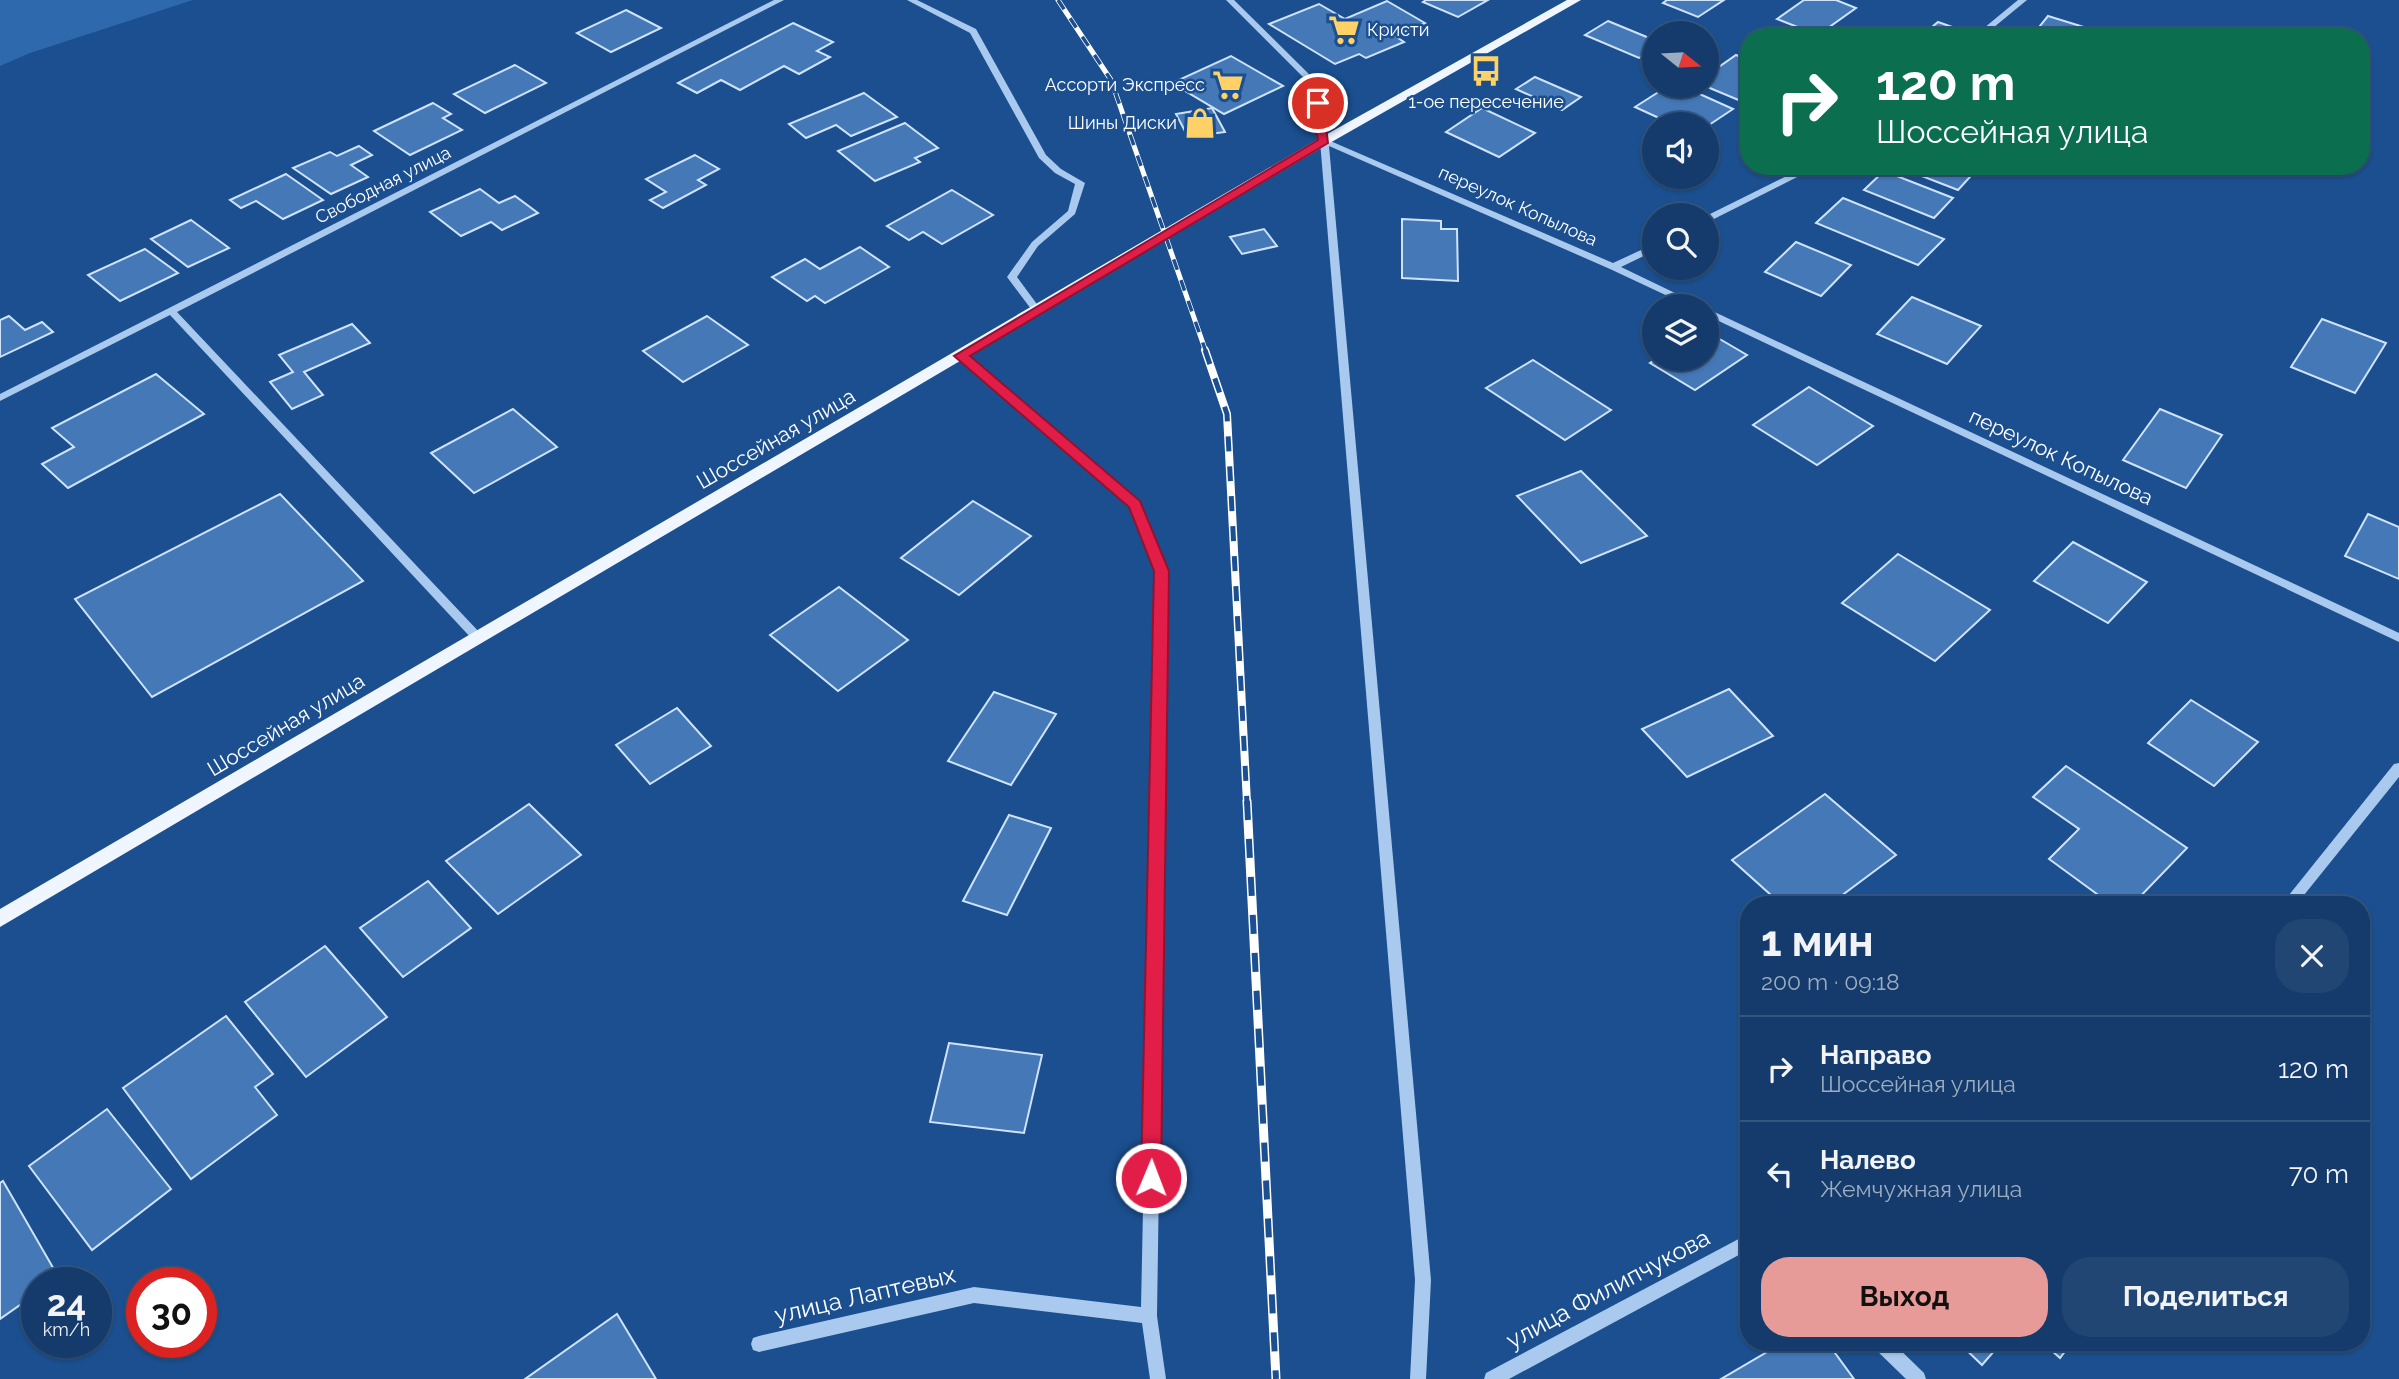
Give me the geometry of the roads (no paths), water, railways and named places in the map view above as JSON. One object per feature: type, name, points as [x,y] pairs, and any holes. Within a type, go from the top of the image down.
[{"type":"main road","name":"Шоссейная улица","points":[[0,919],[477,636],[961,356],[1324,141],[1575,0]]},
{"type":"street","name":"Свободная улица","points":[[0,398],[780,0]]},
{"type":"street","points":[[911,0],[973,32],[1042,156],[1058,171],[1080,183],[1072,212],[1035,244],[1012,277],[1037,311]]},
{"type":"street","points":[[1230,0],[1315,84],[1324,141],[1423,1280],[1418,1379]]},
{"type":"street","points":[[1988,28],[2022,0]]},
{"type":"street","name":"переулок Копылова","points":[[1324,141],[1671,294]]},
{"type":"street","points":[[1719,214],[1797,175]]},
{"type":"street","points":[[1614,267],[1642,253]]},
{"type":"street","points":[[171,311],[477,636]]},
{"type":"street","name":"переулок Копылова","points":[[1719,317],[2399,638]]},
{"type":"street","points":[[961,356],[1135,505],[1162,571],[1149,1316],[1158,1379]]},
{"type":"street","points":[[2295,896],[2399,768]]},
{"type":"street","name":"улица Филипчукова","points":[[1492,1379],[1740,1246]]},
{"type":"street","name":"улица Лаптевых","points":[[759,1344],[974,1295],[1149,1316]]},
{"type":"street","points":[[1889,1351],[1918,1379]]},
{"type":"railway","points":[[1058,0],[1111,80],[1206,352]]},
{"type":"railway","points":[[1205,350],[1227,414],[1247,803]]},
{"type":"railway","points":[[1247,801],[1276,1379]]},
{"type":"place","name":"Кристи","points":[[1344,30]]},
{"type":"place","name":"1-ое пересечение","points":[[1486,71]]},
{"type":"place","name":"Ассорти Экспресс","points":[[1228,85]]},
{"type":"place","name":"Шины Диски","points":[[1200,123]]}]
